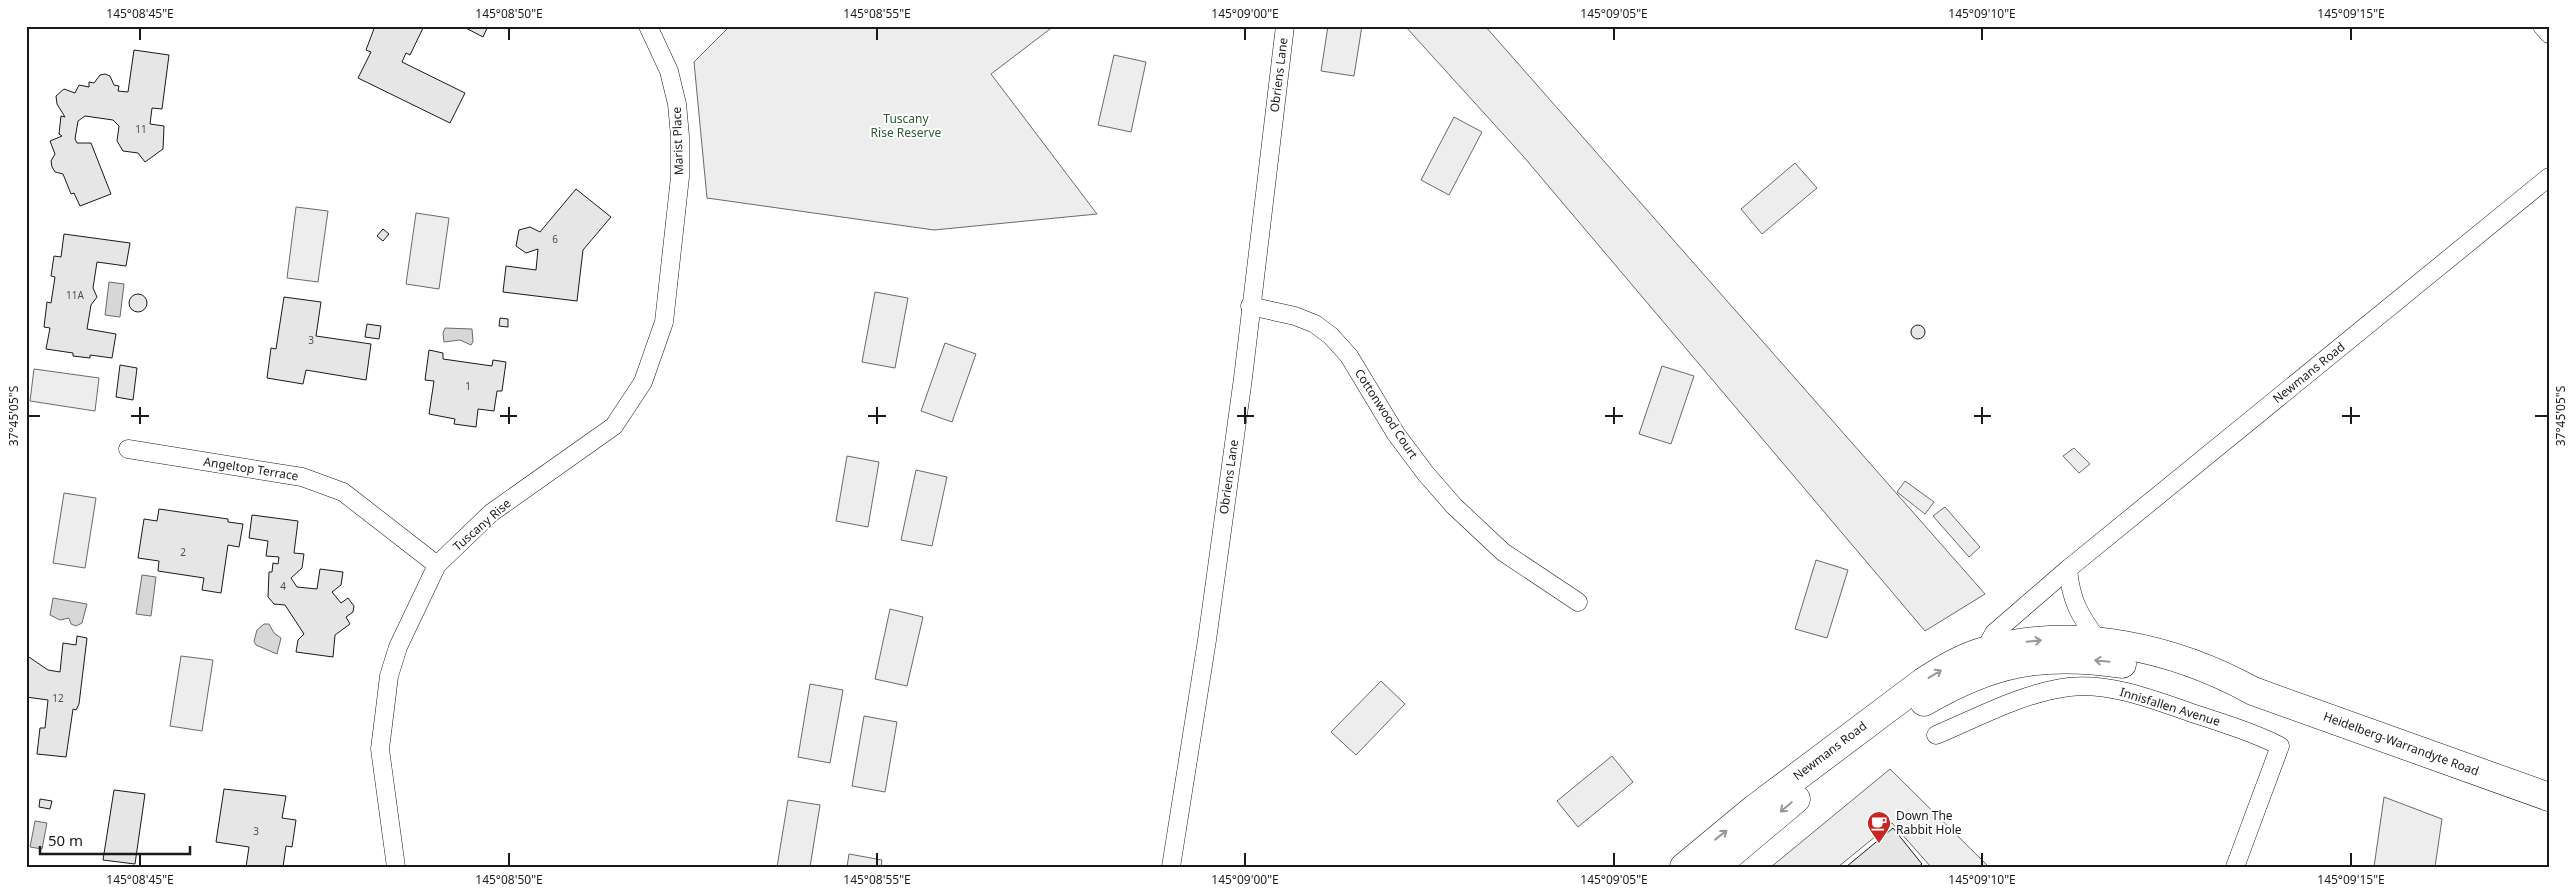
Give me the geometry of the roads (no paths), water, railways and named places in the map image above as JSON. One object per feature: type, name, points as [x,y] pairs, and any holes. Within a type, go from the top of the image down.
[{"type":"main road","name":"Heidelberg-Warrandyte Road","points":[[1985,661],[2047,639],[2099,642],[2165,656],[2222,674],[2253,691]]},
{"type":"main road","name":"Heidelberg-Warrandyte Road","points":[[1985,661],[2023,661],[2054,658],[2101,660],[2154,668],[2253,691],[2549,796]]},
{"type":"main road","name":"Newmans Road","points":[[1684,867],[1754,809],[1923,682],[1950,665],[1985,661]]},
{"type":"main road","name":"Newmans Road","points":[[1715,867],[1880,731],[1948,688],[1985,661]]},
{"type":"street","name":"Marist Place","points":[[648,26],[669,71],[678,104],[680,177],[675,232]]},
{"type":"street","name":"Obriens Lane","points":[[1171,867],[1207,640],[1242,388],[1250,306],[1285,26]]},
{"type":"street","points":[[2542,26],[2549,34]]},
{"type":"street","name":"Newmans Road","points":[[1985,661],[1994,633],[2068,569],[2549,177]]},
{"type":"street","name":"Tuscany Rise","points":[[396,867],[380,749],[388,684],[398,647],[437,565],[491,514],[614,426],[644,382],[664,322],[675,232]]},
{"type":"street","name":"Cottonwood Court","points":[[1250,306],[1295,316],[1315,324],[1331,336],[1349,356],[1396,434],[1426,474],[1454,506],[1502,552],[1578,602]]},
{"type":"street","name":"Angeltop Terrace","points":[[128,449],[302,477],[344,492],[437,565]]},
{"type":"street","points":[[2068,569],[2070,592],[2075,606],[2099,642]]},
{"type":"street","name":"Innisfallen Avenue","points":[[1936,735],[2042,692],[2068,687],[2093,686],[2135,694],[2259,735],[2280,746],[2236,867]]},
{"type":"place","name":"Down The Rabbit Hole","points":[[1879,844]]},
{"type":"park label","name":"Tuscany Rise Reserve","points":[[906,126]]}]
